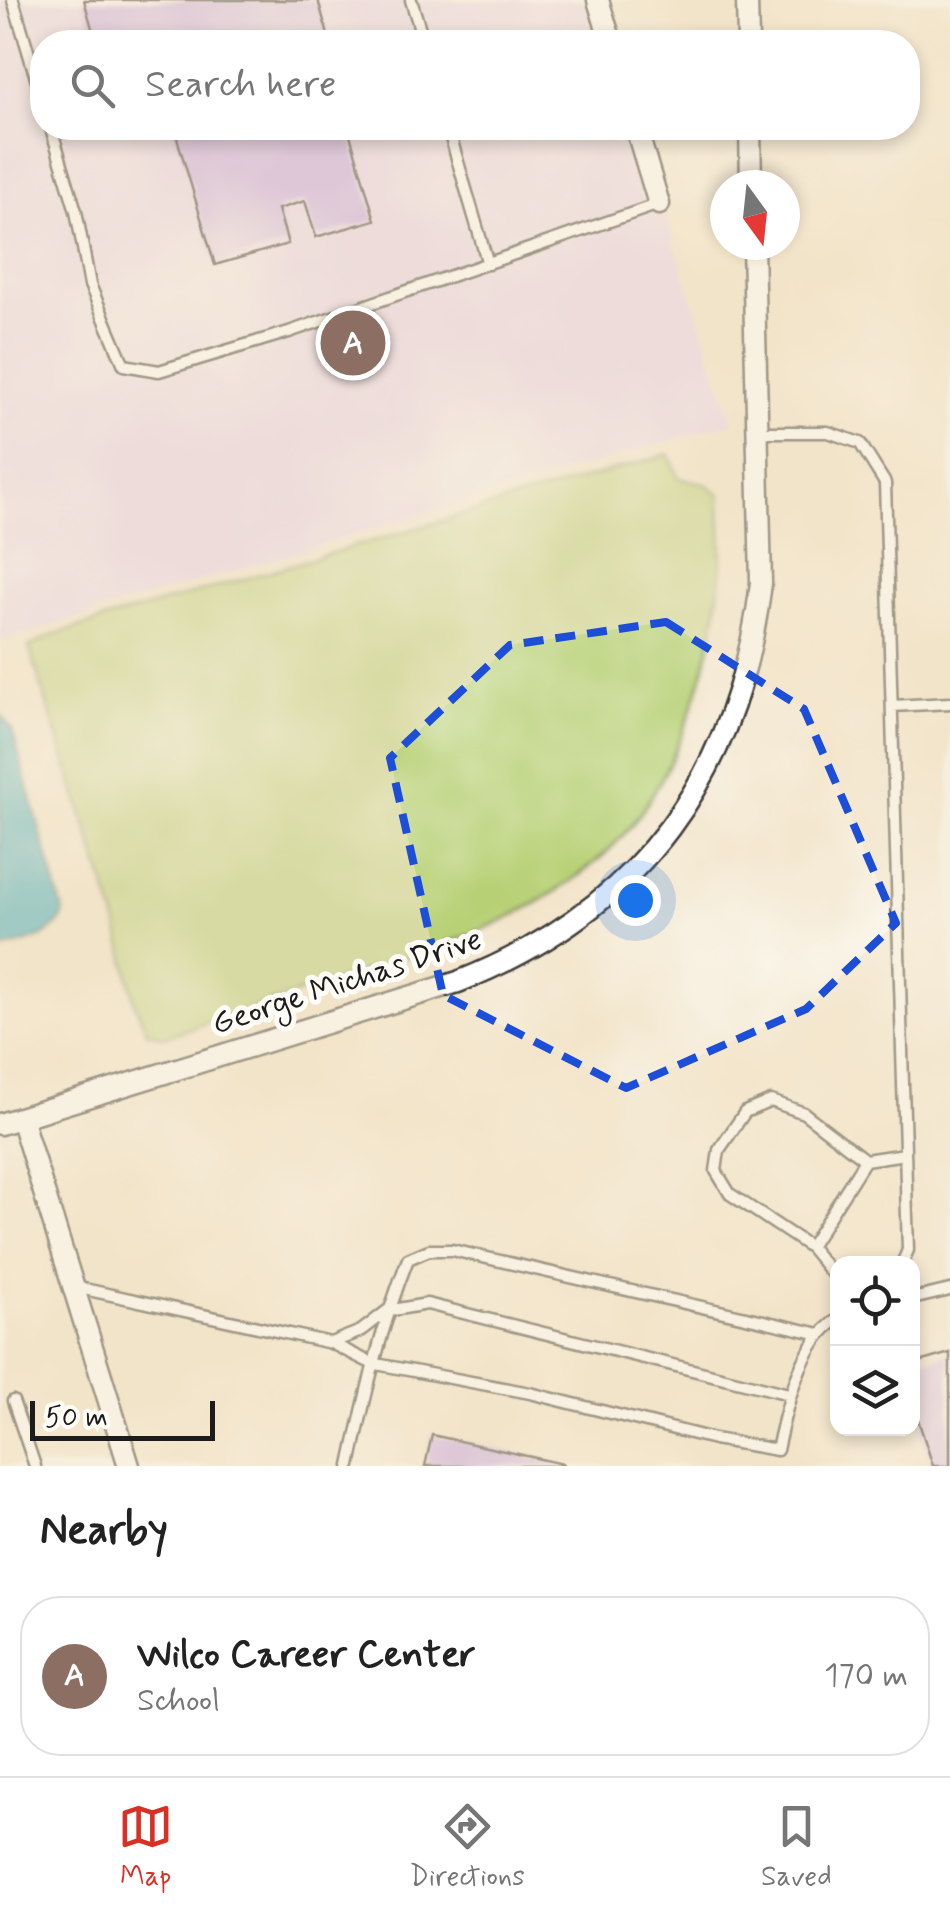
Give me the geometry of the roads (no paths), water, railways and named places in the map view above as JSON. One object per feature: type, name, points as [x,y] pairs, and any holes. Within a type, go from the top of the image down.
[{"type":"street","points":[[598,0],[607,30]]},
{"type":"street","points":[[747,0],[748,30]]},
{"type":"street","points":[[640,140],[659,204]]},
{"type":"street","points":[[750,140],[751,170]]},
{"type":"street","name":"George Michas Drive","points":[[0,1124],[458,982],[498,966],[538,944],[610,890],[671,827],[696,790],[735,708],[755,632],[761,582],[753,260]]},
{"type":"street","points":[[21,1118],[129,1466]]},
{"type":"lane","points":[[13,0],[30,57]]},
{"type":"lane","points":[[412,0],[421,30]]},
{"type":"lane","points":[[55,140],[76,211],[90,284],[124,364],[159,371],[289,332],[659,204]]},
{"type":"lane","points":[[452,140],[488,264]]},
{"type":"lane","points":[[758,432],[828,432],[860,443],[885,483],[905,1256]]},
{"type":"lane","points":[[892,706],[950,703]]},
{"type":"lane","points":[[830,1271],[810,1247],[730,1194],[716,1171],[719,1150],[745,1112],[771,1101],[804,1112],[865,1160],[905,1154]]},
{"type":"lane","points":[[810,1247],[865,1160]]},
{"type":"lane","points":[[350,1466],[372,1363],[388,1312],[408,1259],[428,1250],[452,1250],[820,1334]]},
{"type":"lane","points":[[74,1287],[331,1343],[372,1363],[778,1450],[789,1394],[820,1334],[830,1326]]},
{"type":"lane","points":[[920,1297],[950,1290]]},
{"type":"lane","points":[[331,1343],[388,1312],[427,1304],[789,1394]]},
{"type":"lane","points":[[13,1401],[34,1466]]},
{"type":"water","points":[[0,713],[12,730],[64,914],[45,935],[0,950]]},
{"type":"place","name":"Wilco Career Center","points":[[353,343]]}]
